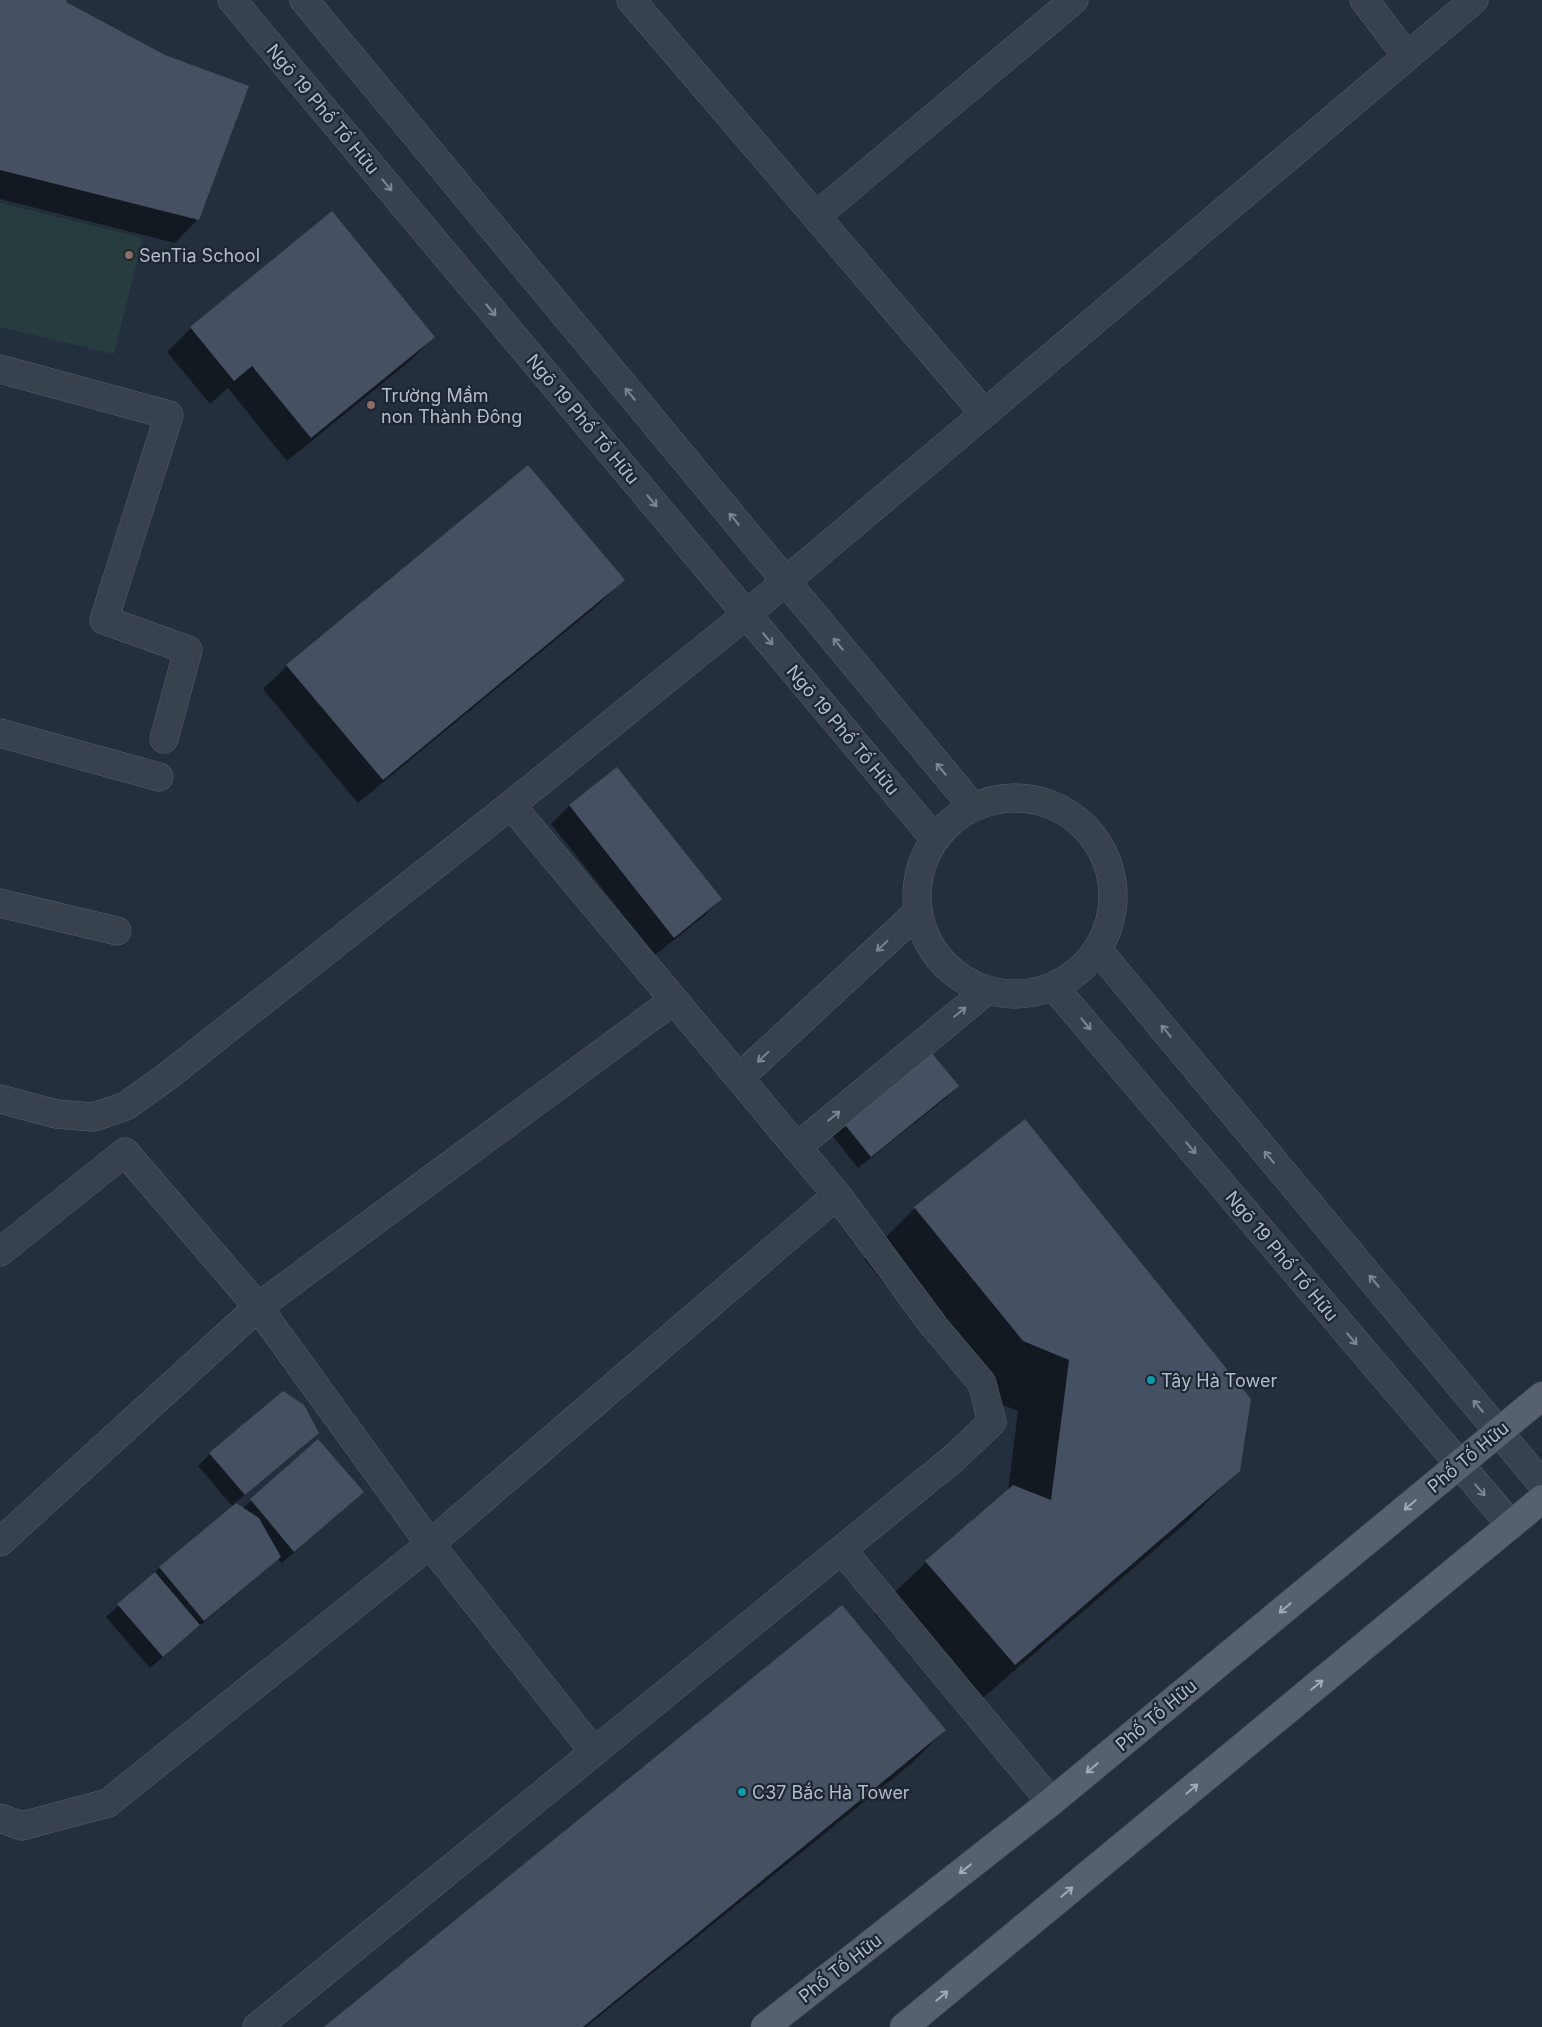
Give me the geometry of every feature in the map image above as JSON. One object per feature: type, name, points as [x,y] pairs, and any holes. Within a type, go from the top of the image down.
[{"type":"main road","name":"Phố Tố Hữu","points":[[765,2027],[1051,1802],[1542,1396]]},
{"type":"main road","points":[[904,2027],[1542,1499]]},
{"type":"street","name":"Ngõ 19 Phố Tố Hữu","points":[[232,0],[934,838]]},
{"type":"street","points":[[304,0],[973,807]]},
{"type":"street","points":[[816,216],[1074,0]]},
{"type":"street","points":[[1364,0],[1407,56]]},
{"type":"street","points":[[0,1099],[56,1114],[94,1117],[126,1106],[169,1075],[511,805],[747,614],[1474,0]]},
{"type":"street","points":[[642,4],[816,216],[984,413]]},
{"type":"street","points":[[0,369],[169,415],[104,620],[188,650],[164,738]]},
{"type":"street","points":[[0,733],[159,777]]},
{"type":"street","points":[[1003,798],[1036,799],[1065,811],[1090,831],[1107,858],[1114,889],[1112,921],[1098,950],[1079,972],[1054,987],[1020,994],[986,991],[961,979],[941,961],[926,939],[917,913],[916,886],[922,861],[934,838],[951,820],[973,807],[1003,798]]},
{"type":"street","points":[[257,2027],[954,1458],[992,1422],[982,1383],[934,1326],[837,1195],[511,805]]},
{"type":"street","points":[[0,903],[117,931]]},
{"type":"street","points":[[739,1078],[917,913]]},
{"type":"street","points":[[1098,950],[1542,1484]]},
{"type":"street","name":"Ngõ 19 Phố Tố Hữu","points":[[1054,987],[1511,1525]]},
{"type":"street","points":[[797,1147],[986,991]]},
{"type":"street","points":[[0,1542],[258,1307],[674,1000]]},
{"type":"street","points":[[0,1252],[125,1152],[258,1307],[430,1544],[594,1752]]},
{"type":"street","points":[[0,1818],[22,1826],[108,1803],[430,1544],[837,1195]]},
{"type":"street","points":[[842,1550],[1051,1802]]},
{"type":"green space","points":[[0,203],[143,238],[114,354],[0,327]]},
{"type":"building","points":[[0,0],[67,0],[66,2],[165,55],[249,86],[199,220],[0,170]]},
{"type":"building","points":[[332,211],[435,337],[311,438],[252,366],[234,381],[190,327]]},
{"type":"building","points":[[528,465],[625,580],[383,780],[286,665]]},
{"type":"building","points":[[617,767],[722,899],[674,938],[569,805]]},
{"type":"building","points":[[926,1046],[959,1086],[871,1157],[838,1116]]},
{"type":"building","name":"Tây Hà Tower","points":[[1025,1119],[1251,1399],[1240,1471],[1015,1665],[925,1561],[1013,1485],[1051,1500],[1069,1360],[1023,1341],[914,1207]]},
{"type":"building","points":[[283,1391],[304,1405],[319,1433],[245,1495],[209,1453]]},
{"type":"building","points":[[318,1439],[364,1492],[294,1552],[250,1499]]},
{"type":"building","points":[[236,1503],[259,1518],[281,1557],[204,1621],[159,1567]]},
{"type":"building","points":[[155,1572],[200,1625],[163,1657],[117,1604]]},
{"type":"building","name":"C37 Bắc Hà Tower","points":[[842,1605],[946,1730],[583,2027],[324,2027]]},
{"type":"place","name":"SenTia School","points":[[129,255]]},
{"type":"place","name":"Trường Mầm non Thành Đông","points":[[371,405]]},
{"type":"place","name":"Tây Hà Tower","points":[[1151,1380]]},
{"type":"place","name":"C37 Bắc Hà Tower","points":[[742,1792]]}]
